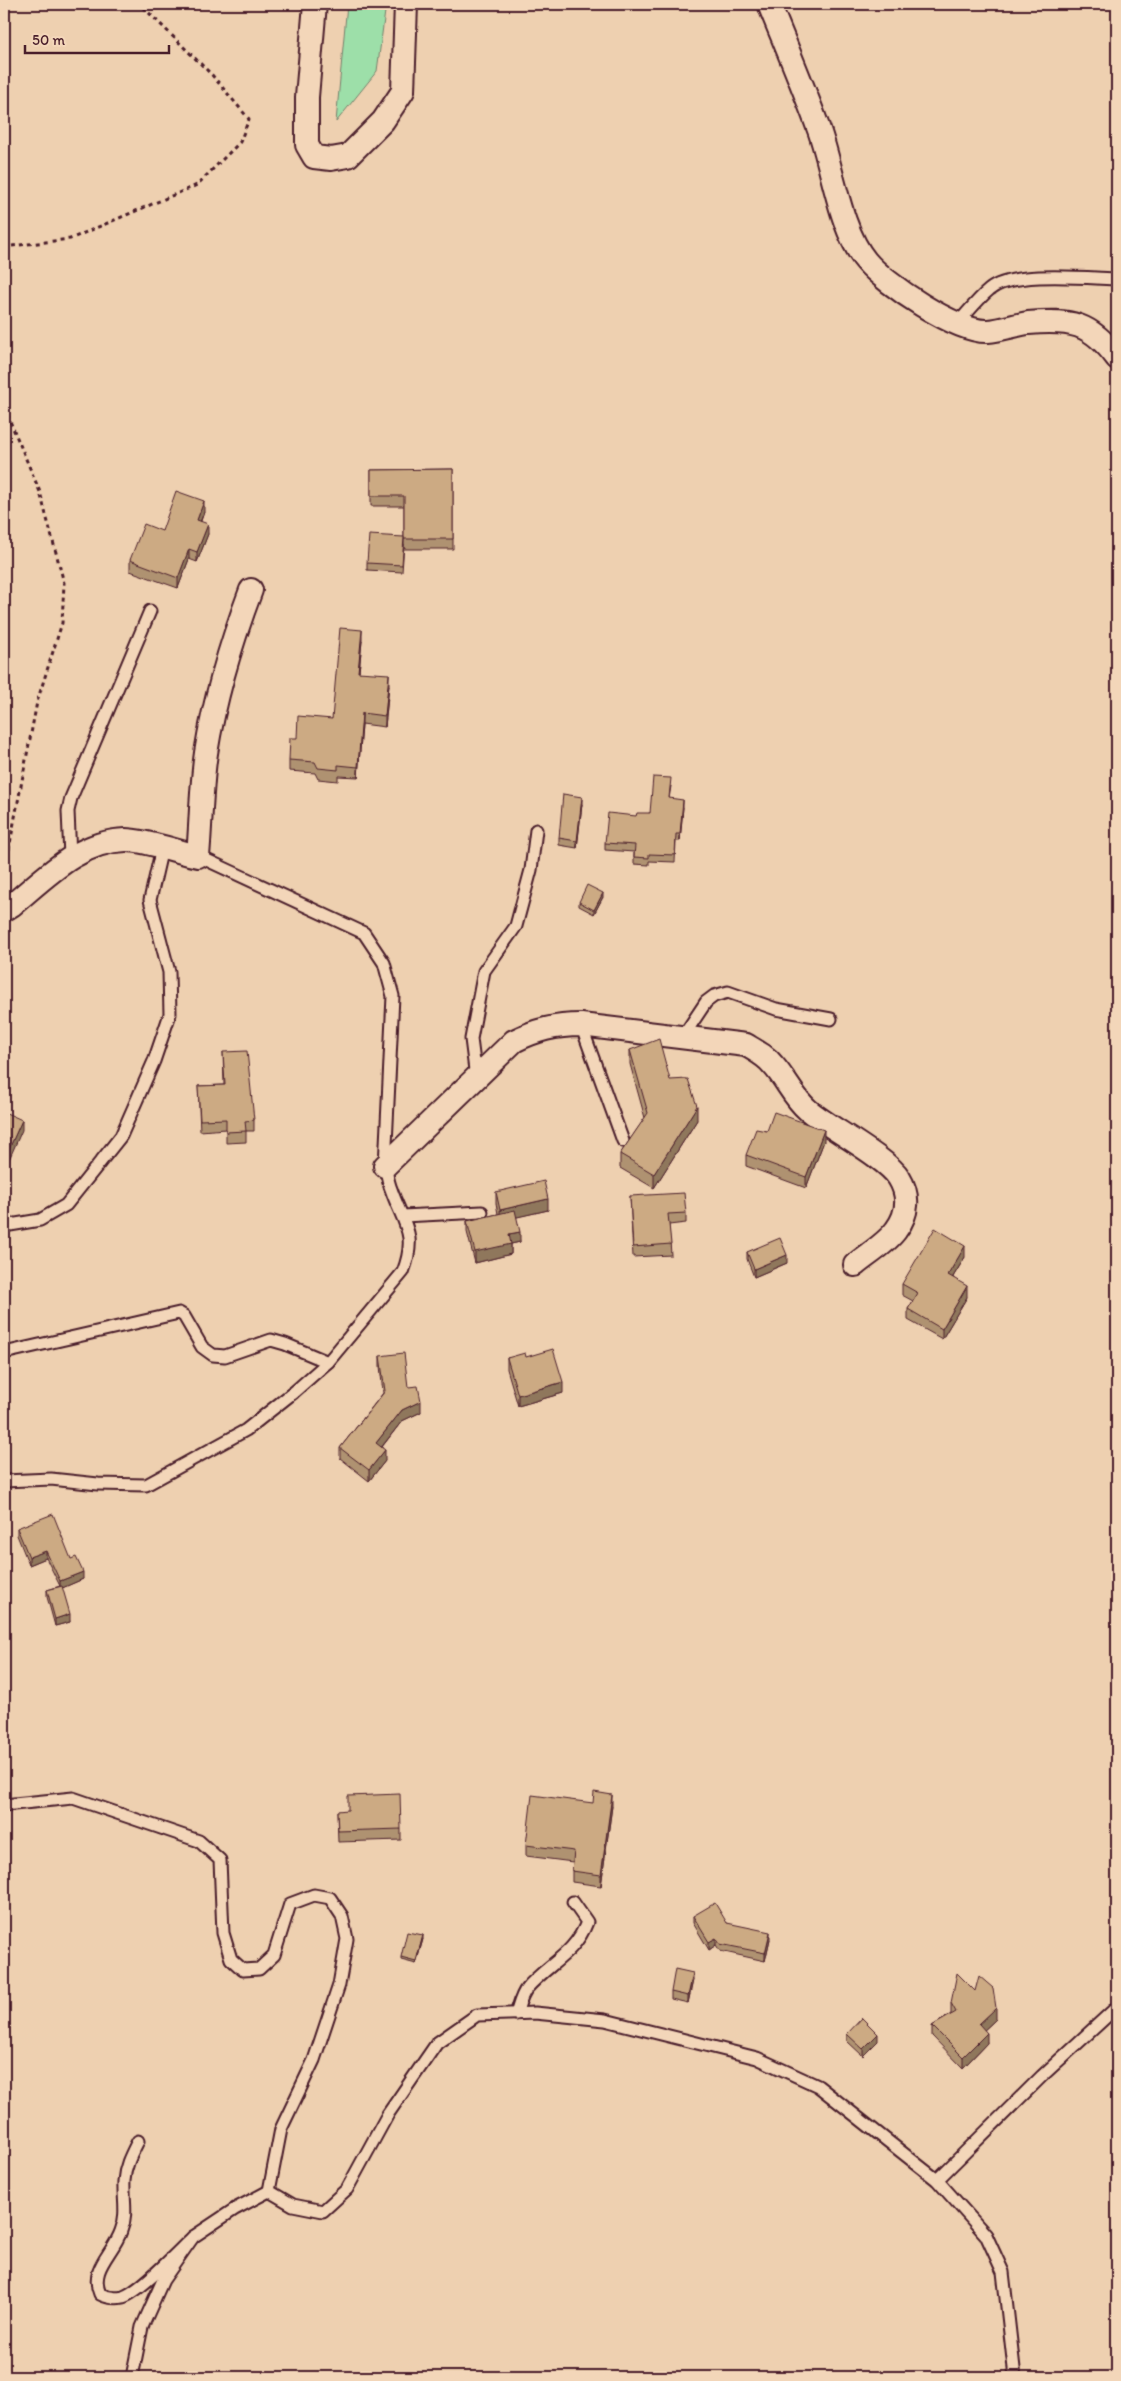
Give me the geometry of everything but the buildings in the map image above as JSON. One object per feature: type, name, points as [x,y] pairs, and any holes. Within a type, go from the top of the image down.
[{"type":"street","points":[[315,4],[307,97],[307,145],[314,157],[331,159],[348,156],[383,122],[403,91],[406,4]]},
{"type":"street","points":[[769,4],[819,130],[852,242],[882,279],[925,307],[958,323],[986,332],[1029,323],[1080,324],[1108,346],[1117,358]]},
{"type":"street","points":[[7,904],[70,857],[105,843],[128,840],[198,856],[206,754],[223,671],[251,590]]},
{"type":"street","points":[[385,1166],[514,1042],[535,1031],[559,1025],[580,1025],[746,1045],[774,1065],[797,1099],[809,1111],[882,1162],[898,1176],[906,1194],[907,1210],[895,1231],[855,1265]]},
{"type":"lane","points":[[958,323],[990,289],[1001,283],[1061,276],[1117,279]]},
{"type":"lane","points":[[70,857],[68,811],[71,798],[150,611]]},
{"type":"lane","points":[[476,1080],[471,1039],[484,971],[516,926],[531,870],[536,830]]},
{"type":"lane","points":[[4,1226],[40,1220],[66,1205],[121,1136],[154,1061],[170,1014],[169,972],[150,900],[162,848]]},
{"type":"lane","points":[[4,1481],[51,1479],[98,1484],[146,1485],[246,1430],[328,1362],[403,1272],[410,1255],[409,1236],[404,1216],[391,1189],[385,1166],[393,996],[384,963],[364,933],[198,856]]},
{"type":"lane","points":[[682,1038],[706,1002],[714,996],[728,992],[776,1009],[831,1018]]},
{"type":"lane","points":[[580,1025],[623,1141]]},
{"type":"lane","points":[[404,1216],[482,1212]]},
{"type":"lane","points":[[4,1353],[179,1313],[184,1316],[202,1347],[213,1355],[225,1356],[259,1342],[271,1340],[328,1362]]},
{"type":"lane","points":[[4,1805],[73,1798],[199,1841],[220,1860],[223,1933],[231,1958],[243,1970],[260,1969],[274,1955],[290,1904],[314,1895],[330,1898],[342,1916],[347,1939],[340,1985],[314,2060],[281,2128],[269,2191]]},
{"type":"lane","points":[[516,2014],[525,1990],[571,1950],[582,1934],[587,1922],[573,1902]]},
{"type":"lane","points":[[937,2180],[1042,2076],[1117,2007]]},
{"type":"lane","points":[[269,2191],[293,2205],[323,2211],[347,2189],[388,2114],[437,2044],[478,2015],[516,2014],[605,2020],[757,2058],[818,2086],[937,2180],[986,2235],[1003,2272],[1015,2377]]},
{"type":"lane","points":[[138,2142],[125,2168],[124,2221],[120,2233],[98,2272],[96,2284],[100,2294],[111,2299],[124,2296],[137,2288],[193,2237],[235,2209],[269,2191]]},
{"type":"lane","points":[[132,2377],[142,2327],[163,2280],[193,2237]]},
{"type":"path","points":[[4,247],[70,239],[197,185],[240,142],[249,118],[212,75],[140,4]]},
{"type":"path","points":[[4,407],[40,492],[64,584],[62,623],[38,702],[4,875]]},
{"type":"green space","points":[[347,4],[386,4],[377,71],[336,122]]}]
